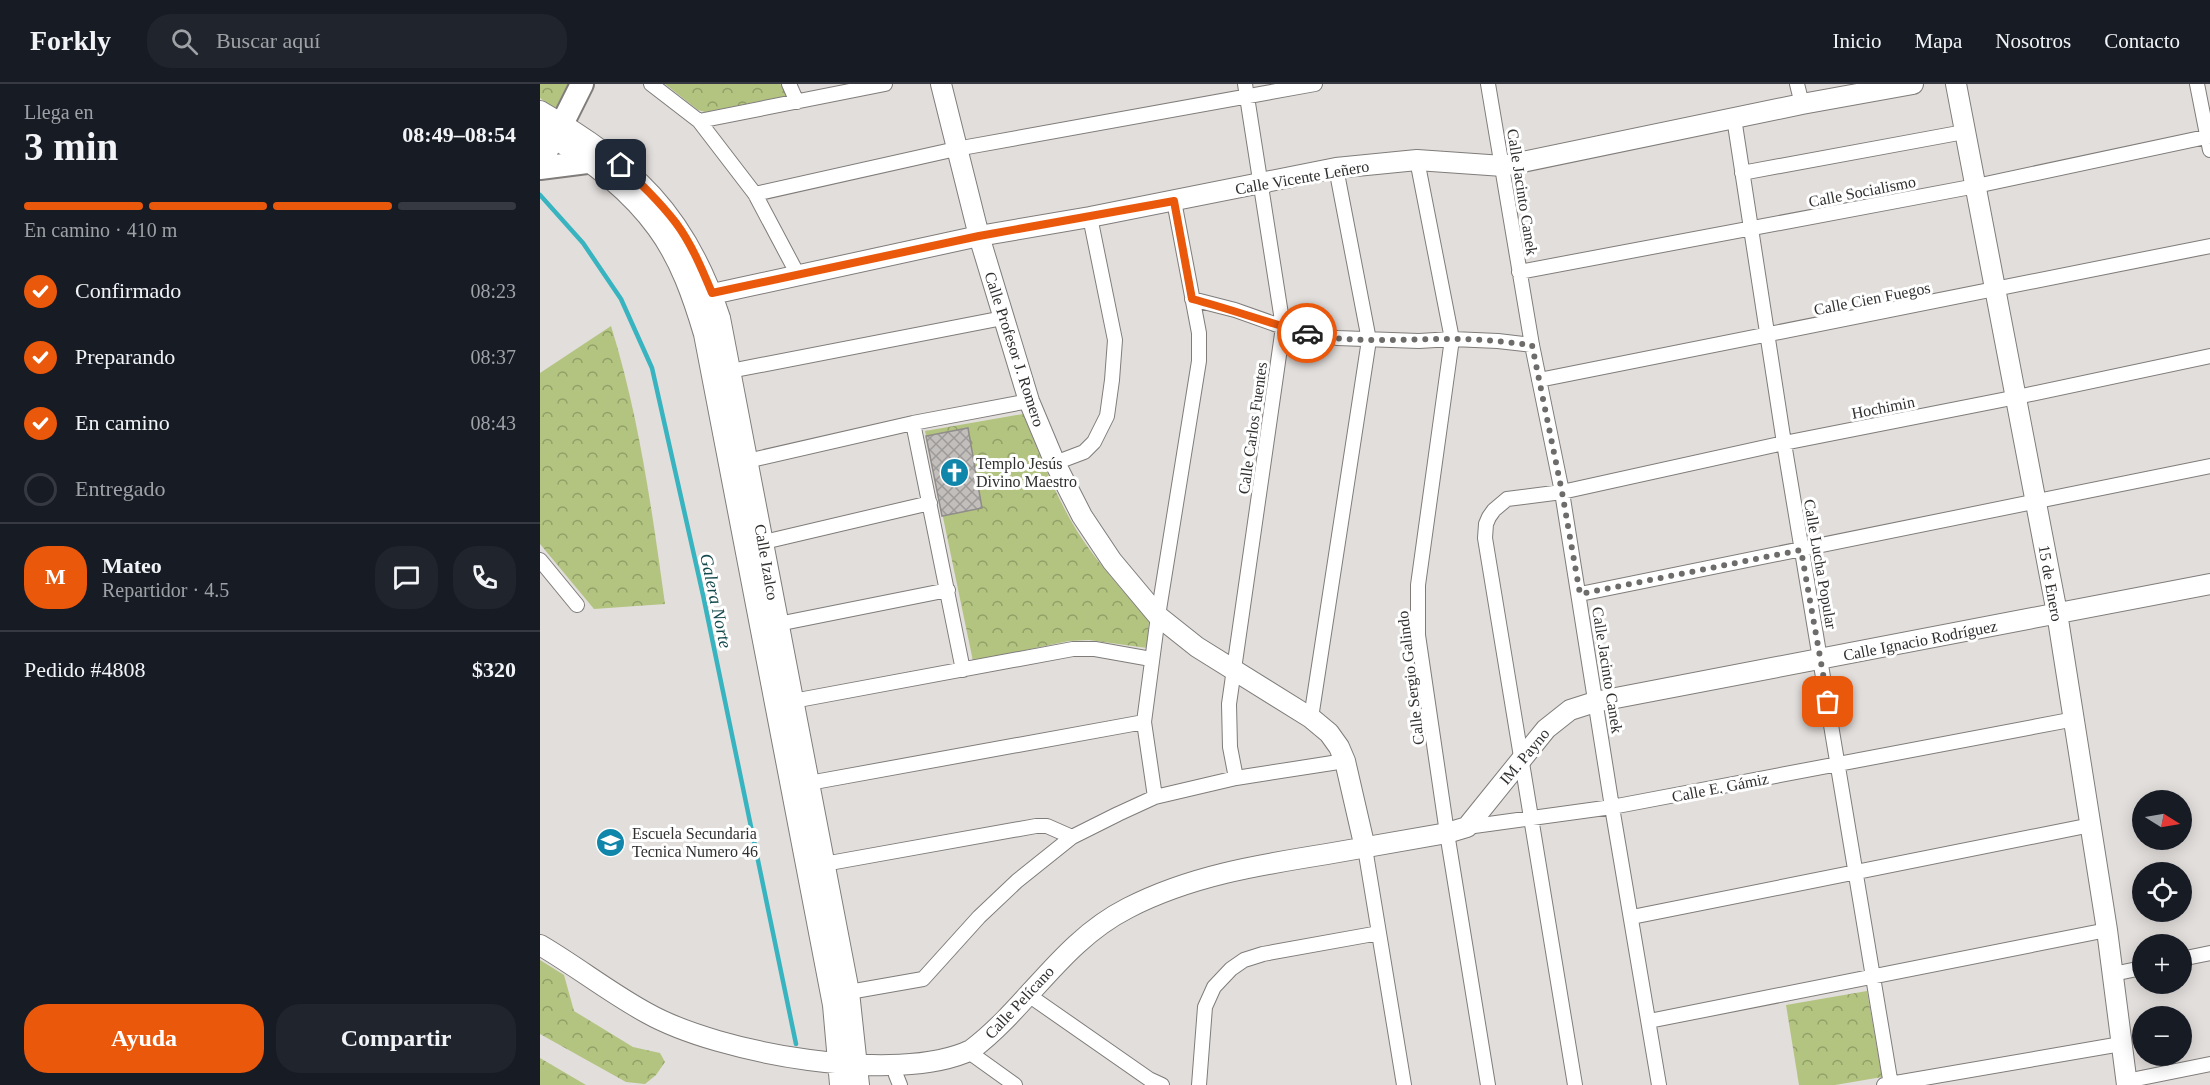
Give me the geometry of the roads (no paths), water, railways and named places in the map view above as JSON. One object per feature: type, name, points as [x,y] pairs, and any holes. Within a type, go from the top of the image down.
[{"type":"main road","points":[[540,162],[552,131],[582,84]]},
{"type":"main road","name":"Calle Profesor J. Romero","points":[[941,84],[979,236],[1029,401],[1055,463],[1082,516],[1106,552],[1158,616],[1197,647],[1311,718],[1329,733],[1345,761],[1365,848]]},
{"type":"main road","name":"Calle Vicente Leñero","points":[[703,295],[979,236],[1174,201],[1336,168],[1417,160],[1503,166],[1802,104],[1913,84]]},
{"type":"main road","name":"15 de Enero","points":[[1956,84],[2057,613],[2107,930],[2127,1083]]},
{"type":"main road","name":"Calle Izalco","points":[[540,111],[552,131],[632,199],[658,228],[677,260],[720,318],[849,992],[849,1080]]},
{"type":"main road","name":"Calle Izalco","points":[[552,131],[621,165],[649,191],[677,224],[698,260],[703,295],[704,334],[849,1080]]},
{"type":"main road","points":[[540,168],[588,162]]},
{"type":"main road","name":"Calle Ignacio Rodríguez","points":[[1595,702],[2210,584]]},
{"type":"main road","name":"IM. Payno","points":[[1467,827],[1522,756],[1558,718],[1570,710],[1595,702]]},
{"type":"main road","name":"Calle E. Gámiz","points":[[1365,848],[1447,833],[1467,827]]},
{"type":"main road","name":"Calle Pelícano","points":[[540,945],[647,1014],[699,1036],[751,1055],[849,1080],[898,1080],[941,1066],[969,1052],[1000,1026],[1053,966],[1090,932],[1126,909],[1178,885],[1264,864],[1365,848]]},
{"type":"street","points":[[651,84],[699,121],[755,194],[798,275]]},
{"type":"street","points":[[789,84],[797,102]]},
{"type":"street","points":[[699,121],[885,84]]},
{"type":"street","points":[[755,194],[956,149],[1246,90],[1315,84]]},
{"type":"street","name":"Calle Jacinto Canek","points":[[1488,84],[1532,345],[1580,594],[1595,702],[1659,1085]]},
{"type":"street","points":[[1797,84],[1802,104]]},
{"type":"street","points":[[2197,84],[2209,141]]},
{"type":"street","name":"Calle Carlos Fuentes","points":[[1236,778],[1230,747],[1229,704],[1283,327],[1246,90]]},
{"type":"street","name":"Calle Lucha Popular","points":[[1734,118],[1801,550],[1873,978],[1888,1085]]},
{"type":"street","points":[[1742,173],[1964,132]]},
{"type":"street","name":"Calle Socialismo","points":[[1519,272],[2209,141]]},
{"type":"street","name":"Calle Sergio Galindo","points":[[1417,160],[1452,339],[1418,585],[1418,635],[1488,1085]]},
{"type":"street","points":[[1311,718],[1369,340],[1336,168]]},
{"type":"street","points":[[1155,797],[1144,722],[1151,659],[1200,361],[1199,333],[1174,201]]},
{"type":"street","points":[[1055,463],[1084,452],[1100,433],[1107,416],[1115,340],[1090,217]]},
{"type":"street","name":"Calle Cien Fuegos","points":[[1539,380],[2210,246]]},
{"type":"street","points":[[1192,299],[1235,309],[1283,327],[1329,337],[1419,341],[1498,340],[1532,345]]},
{"type":"street","points":[[730,371],[1003,318]]},
{"type":"street","name":"Hochimin","points":[[1522,756],[1485,538],[1486,524],[1494,510],[1507,500],[1562,492],[1784,443],[2210,356]]},
{"type":"street","points":[[747,461],[913,423],[1029,401]]},
{"type":"street","points":[[913,423],[963,670]]},
{"type":"street","points":[[1580,594],[2037,503],[2210,466]]},
{"type":"street","points":[[764,542],[930,503]]},
{"type":"street","points":[[540,560],[545,576],[577,605]]},
{"type":"street","points":[[778,624],[948,590]]},
{"type":"street","points":[[793,701],[1072,649],[1095,649],[1151,659]]},
{"type":"street","name":"Calle E. Gámiz","points":[[1467,827],[1612,807],[2074,720]]},
{"type":"street","points":[[809,783],[1144,722]]},
{"type":"street","points":[[1522,756],[1575,1085]]},
{"type":"street","points":[[849,992],[923,979],[1001,895],[1072,837],[1155,797],[1236,778],[1345,761]]},
{"type":"street","points":[[1632,917],[2091,825]]},
{"type":"street","points":[[824,864],[1036,826],[1047,826],[1072,837]]},
{"type":"street","points":[[1365,848],[1404,1085]]},
{"type":"street","points":[[1649,1021],[2107,930]]},
{"type":"street","points":[[1199,1085],[1204,1007],[1214,987],[1231,969],[1244,960],[1263,954],[1379,933]]},
{"type":"street","points":[[2192,957],[2210,953]]},
{"type":"street","points":[[2113,974],[2132,970]]},
{"type":"street","points":[[1027,994],[1149,1079],[1162,1085]]},
{"type":"street","points":[[1888,1085],[2121,1044]]},
{"type":"street","points":[[969,1052],[1015,1085]]},
{"type":"street","points":[[2127,1083],[2210,1064]]},
{"type":"waterway","name":"Galera Norte","points":[[540,195],[583,243],[621,299],[652,368],[703,595],[796,1044]]},
{"type":"place","name":"Templo Jesús Divino Maestro","points":[[955,472]]},
{"type":"place","name":"Escuela Secundaria Tecnica Numero 46","points":[[611,842]]}]
